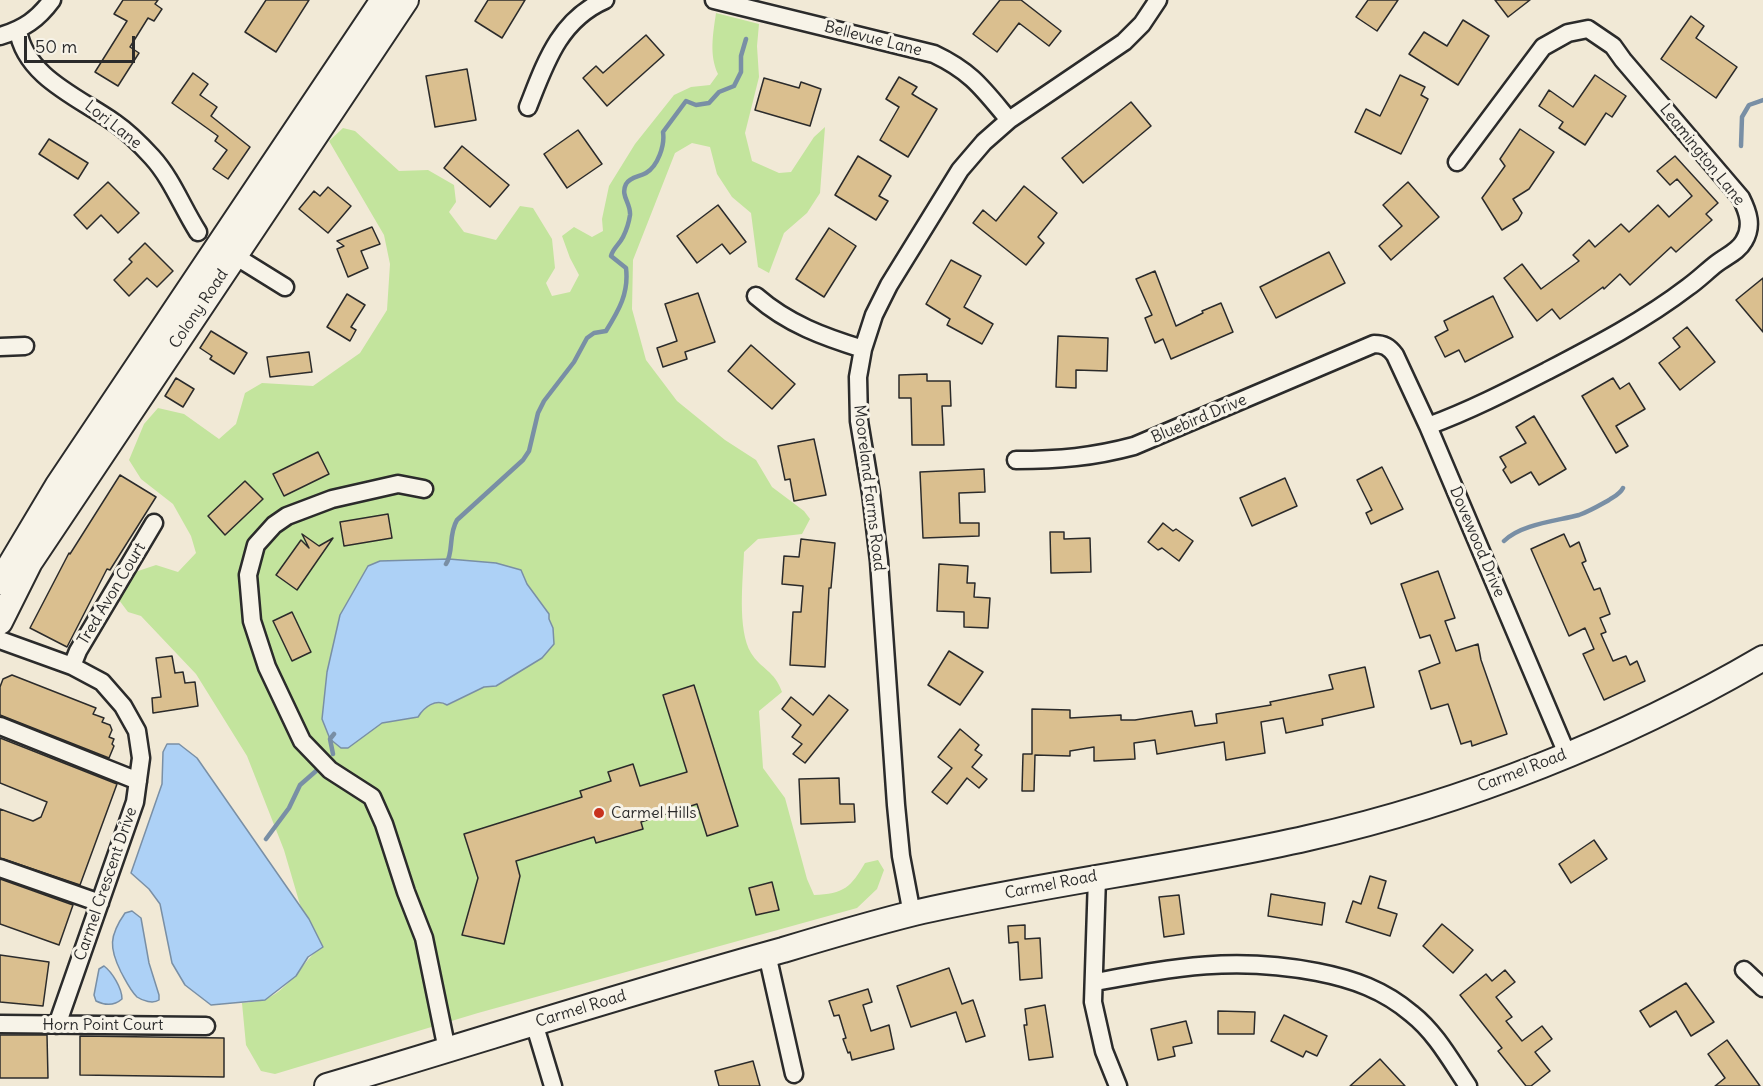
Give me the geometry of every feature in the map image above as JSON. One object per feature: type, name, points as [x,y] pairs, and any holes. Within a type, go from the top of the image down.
[{"type":"main road","name":"Colony Road","points":[[0,622],[30,562],[383,0]]},
{"type":"main road","name":"Colony Road","points":[[0,582],[53,493],[406,0]]},
{"type":"main road","name":"Carmel Road","points":[[327,1086],[767,954],[912,914],[1097,877],[1241,852],[1349,828],[1493,783],[1568,754],[1665,711],[1763,658]]},
{"type":"street","points":[[0,36],[18,30],[41,15],[52,0]]},
{"type":"street","points":[[528,107],[556,41],[582,12],[605,0]]},
{"type":"street","name":"Bellevue Lane","points":[[717,0],[934,54],[965,71],[1009,120]]},
{"type":"street","name":"Mooreland Farms Road","points":[[912,914],[901,856],[898,825],[879,561],[859,421],[858,377],[863,349],[874,315],[889,285],[943,196],[972,156],[1009,120],[1124,42],[1142,24],[1158,0]]},
{"type":"street","name":"Leamington Lane","points":[[1428,426],[1468,411],[1587,350],[1640,319],[1687,288],[1739,248],[1746,239],[1750,224],[1741,198],[1613,46],[1588,29],[1568,33],[1543,47],[1456,162]]},
{"type":"street","name":"Lori Lane","points":[[18,30],[20,41],[36,67],[116,124],[152,156],[166,174],[198,232]]},
{"type":"street","points":[[227,251],[285,287]]},
{"type":"street","points":[[756,296],[790,321],[811,332],[863,349]]},
{"type":"street","name":"Dovewood Drive","points":[[1374,344],[1381,344],[1389,348],[1395,355],[1428,426],[1568,754]]},
{"type":"street","name":"Bluebird Drive","points":[[1016,460],[1063,460],[1099,456],[1134,446],[1374,344]]},
{"type":"street","points":[[0,347],[25,346]]},
{"type":"street","points":[[424,489],[398,484],[332,499],[287,516],[274,525],[256,545],[248,574],[252,621],[267,667],[303,741],[330,770],[372,797],[384,824],[424,938],[447,1050]]},
{"type":"street","name":"Tred Avon Court","points":[[72,666],[78,651],[154,523]]},
{"type":"street","name":"Carmel Crescent Drive","points":[[0,640],[72,666],[102,682],[123,706],[137,731],[141,758],[135,802],[57,1025]]},
{"type":"street","points":[[0,726],[138,781]]},
{"type":"street","points":[[0,868],[100,903]]},
{"type":"street","points":[[1097,877],[1093,1002],[1098,1030],[1118,1086]]},
{"type":"street","points":[[767,954],[794,1074]]},
{"type":"street","points":[[1095,982],[1190,965],[1233,963],[1291,967],[1363,984],[1390,997],[1413,1015],[1434,1036],[1468,1086]]},
{"type":"street","points":[[1744,970],[1763,988]]},
{"type":"street","points":[[534,1023],[553,1086]]},
{"type":"street","name":"Horn Point Court","points":[[0,1024],[206,1026]]},
{"type":"green space","points":[[716,13],[759,24],[757,46],[759,77],[745,133],[752,161],[779,173],[791,172],[814,137],[825,127],[820,193],[807,213],[784,233],[769,273],[758,267],[751,213],[732,197],[717,174],[710,147],[692,143],[675,153],[633,260],[632,309],[646,360],[677,401],[725,440],[756,460],[772,487],[804,511],[810,519],[802,534],[758,539],[744,552],[742,618],[747,643],[759,663],[776,679],[782,692],[759,711],[763,768],[785,798],[807,879],[814,895],[833,893],[846,888],[865,863],[878,860],[884,870],[877,889],[857,908],[478,1013],[275,1074],[261,1071],[246,1045],[242,1003],[263,1000],[275,994],[322,946],[301,908],[284,850],[247,756],[196,674],[141,616],[128,612],[119,600],[135,572],[156,565],[178,572],[196,553],[191,536],[173,504],[141,479],[129,460],[144,424],[158,408],[184,414],[219,439],[236,424],[245,393],[262,383],[313,386],[360,353],[387,310],[390,264],[384,235],[329,141],[343,128],[355,131],[399,171],[428,170],[454,185],[456,202],[449,212],[464,232],[496,240],[520,206],[533,208],[552,239],[555,268],[546,283],[552,296],[570,292],[579,275],[562,236],[574,227],[592,237],[603,231],[602,219],[609,186],[635,144],[674,95],[691,87],[710,85],[718,74],[713,59]],"holes":[[[449,559],[496,563],[521,570],[527,584],[549,614],[553,628],[496,686],[484,687],[448,705],[444,703],[431,705],[418,717],[382,723],[322,719],[327,672],[340,615],[368,566],[380,561]]]},
{"type":"water","points":[[449,559],[496,563],[521,570],[527,584],[549,614],[554,644],[542,658],[496,686],[484,687],[447,705],[435,703],[418,717],[382,723],[348,748],[341,748],[330,739],[322,719],[327,672],[340,615],[368,566],[380,561]]},
{"type":"water","points":[[167,744],[179,744],[197,758],[309,919],[323,947],[308,957],[296,976],[265,1000],[211,1005],[185,985],[172,963],[160,904],[149,889],[131,873],[162,784],[163,752]]},
{"type":"water","points":[[132,911],[141,918],[149,963],[159,995],[159,1000],[154,1002],[137,997],[126,982],[114,956],[113,942],[116,929],[125,913]]},
{"type":"water","points":[[104,966],[116,981],[122,995],[122,999],[113,1004],[96,1001],[94,995],[99,969]]},
{"type":"building","points":[[123,0],[158,0],[155,4],[162,9],[154,21],[148,18],[130,47],[139,53],[118,86],[95,72],[127,21],[114,14]]},
{"type":"building","points":[[266,0],[309,0],[276,52],[245,32]]},
{"type":"building","points":[[488,0],[525,0],[502,38],[475,21]]},
{"type":"building","points":[[1000,0],[1021,0],[1061,31],[1049,46],[1019,23],[997,52],[973,34]]},
{"type":"building","points":[[1368,0],[1398,0],[1377,31],[1356,17]]},
{"type":"building","points":[[1495,0],[1530,0],[1508,17]]},
{"type":"building","points":[[1691,16],[1704,26],[1696,38],[1737,67],[1716,98],[1661,59]]},
{"type":"building","points":[[1463,20],[1489,36],[1458,85],[1409,54],[1424,32],[1447,46]]},
{"type":"building","points":[[646,35],[664,55],[607,106],[583,78],[596,66],[603,73]]},
{"type":"building","points":[[467,69],[476,120],[435,127],[426,76]]},
{"type":"building","points":[[193,73],[208,84],[200,95],[217,107],[211,116],[250,147],[228,179],[213,169],[227,150],[215,141],[218,136],[172,103]]},
{"type":"building","points":[[1400,75],[1425,87],[1421,95],[1428,99],[1401,154],[1355,132],[1366,109],[1380,116]]},
{"type":"building","points":[[1595,75],[1626,96],[1612,117],[1606,113],[1585,145],[1559,128],[1563,122],[1539,106],[1549,90],[1573,107]]},
{"type":"building","points":[[899,77],[917,87],[912,94],[937,109],[908,157],[880,140],[899,107],[886,99]]},
{"type":"building","points":[[764,78],[799,88],[801,82],[821,89],[810,126],[755,110]]},
{"type":"building","points":[[1131,102],[1151,126],[1083,183],[1062,158]]},
{"type":"building","points":[[1520,129],[1554,152],[1529,189],[1513,199],[1522,213],[1518,220],[1502,230],[1482,198],[1505,166],[1500,159]]},
{"type":"building","points":[[578,130],[602,164],[567,188],[544,154]]},
{"type":"building","points":[[49,139],[88,163],[78,179],[39,154]]},
{"type":"building","points":[[462,146],[509,185],[490,207],[444,168]]},
{"type":"building","points":[[858,156],[891,176],[879,196],[888,201],[876,220],[835,195]]},
{"type":"building","points":[[1675,156],[1718,203],[1706,214],[1712,220],[1676,252],[1671,247],[1630,285],[1620,274],[1604,289],[1603,287],[1560,319],[1552,309],[1537,321],[1504,278],[1522,264],[1541,289],[1579,261],[1573,255],[1589,240],[1595,247],[1621,224],[1629,232],[1658,205],[1669,217],[1692,196],[1677,179],[1670,185],[1657,171]]},
{"type":"building","points":[[108,182],[139,213],[118,233],[101,215],[87,229],[74,215]]},
{"type":"building","points":[[1408,182],[1439,217],[1391,260],[1379,246],[1402,226],[1383,205]]},
{"type":"building","points":[[1024,186],[1057,213],[1038,237],[1044,243],[1026,265],[973,223],[983,210],[996,221]]},
{"type":"building","points":[[328,187],[351,206],[328,233],[299,209],[314,191],[320,196]]},
{"type":"building","points":[[718,205],[746,242],[730,254],[722,244],[697,263],[677,236]]},
{"type":"building","points":[[372,227],[380,244],[361,251],[368,268],[348,277],[337,249],[344,246],[337,241]]},
{"type":"building","points":[[829,228],[856,246],[824,297],[796,279]]},
{"type":"building","points":[[145,243],[173,271],[157,287],[147,278],[129,296],[114,280],[132,262],[129,259]]},
{"type":"building","points":[[1329,252],[1345,283],[1276,318],[1260,287]]},
{"type":"building","points":[[951,260],[981,276],[964,307],[993,324],[982,344],[947,325],[950,319],[926,304]]},
{"type":"building","points":[[1155,271],[1176,326],[1221,303],[1233,332],[1171,359],[1163,339],[1155,343],[1145,318],[1152,315],[1136,279]]},
{"type":"building","points":[[1763,278],[1763,332],[1736,300]]},
{"type":"building","points":[[698,293],[715,342],[685,352],[687,359],[663,367],[657,348],[677,341],[665,304]]},
{"type":"building","points":[[347,294],[365,305],[351,327],[356,330],[350,341],[327,327]]},
{"type":"building","points":[[1493,296],[1513,337],[1465,362],[1459,350],[1445,357],[1435,337],[1448,330],[1444,321]]},
{"type":"building","points":[[1687,327],[1715,362],[1680,390],[1659,363],[1680,347],[1673,338]]},
{"type":"building","points":[[211,331],[247,353],[234,374],[210,359],[212,356],[200,348]]},
{"type":"building","points":[[1058,336],[1108,338],[1107,371],[1076,370],[1076,388],[1056,387]]},
{"type":"building","points":[[751,345],[795,384],[772,409],[728,371]]},
{"type":"building","points":[[309,352],[312,372],[270,377],[267,357]]},
{"type":"building","points":[[927,374],[927,381],[950,381],[951,406],[942,406],[944,445],[912,445],[911,398],[899,398],[899,375]]},
{"type":"building","points":[[176,378],[194,389],[183,407],[165,396]]},
{"type":"building","points":[[1613,378],[1620,389],[1629,383],[1645,409],[1616,426],[1628,446],[1616,453],[1582,396]]},
{"type":"building","points":[[1534,416],[1566,469],[1539,485],[1531,472],[1511,483],[1503,470],[1506,467],[1500,457],[1526,443],[1516,427]]},
{"type":"building","points":[[814,439],[826,495],[794,501],[790,479],[785,480],[778,446]]},
{"type":"building","points":[[318,452],[329,474],[284,496],[273,474]]},
{"type":"building","points":[[1382,467],[1403,509],[1371,524],[1366,513],[1372,510],[1357,480]]},
{"type":"building","points":[[984,469],[985,492],[959,493],[960,523],[979,523],[979,536],[923,538],[920,472]]},
{"type":"building","points":[[120,475],[156,497],[110,570],[107,569],[67,647],[30,628],[69,553]]},
{"type":"building","points":[[1285,478],[1297,506],[1252,526],[1240,498]]},
{"type":"building","points":[[245,481],[263,499],[225,535],[208,516]]},
{"type":"building","points":[[388,514],[392,538],[344,546],[340,522]]},
{"type":"building","points":[[1163,523],[1193,541],[1179,561],[1162,548],[1158,550],[1148,542]]},
{"type":"building","points":[[1050,532],[1064,532],[1064,539],[1090,538],[1091,572],[1051,573]]},
{"type":"building","points":[[302,534],[319,546],[333,538],[297,590],[276,575],[301,540],[309,548]]},
{"type":"building","points":[[1564,534],[1570,547],[1579,542],[1586,561],[1582,563],[1594,590],[1600,588],[1610,614],[1600,618],[1606,632],[1601,634],[1613,661],[1626,656],[1630,665],[1637,661],[1645,681],[1604,700],[1583,654],[1594,649],[1585,628],[1569,636],[1531,549]]},
{"type":"building","points":[[801,539],[835,543],[831,588],[829,588],[825,667],[790,665],[793,612],[801,612],[803,586],[782,584],[784,556],[799,557]]},
{"type":"building","points":[[939,564],[968,566],[967,583],[975,583],[974,597],[990,598],[988,628],[964,627],[964,612],[937,611]]},
{"type":"building","points":[[1438,571],[1455,618],[1445,621],[1456,651],[1478,644],[1481,660],[1507,734],[1472,746],[1471,741],[1461,744],[1448,704],[1431,709],[1419,671],[1440,663],[1430,635],[1420,638],[1401,584]]},
{"type":"building","points":[[292,612],[311,652],[292,661],[273,621]]},
{"type":"building","points":[[949,651],[983,672],[960,705],[928,685]]},
{"type":"building","points":[[172,656],[175,673],[183,672],[185,683],[195,682],[198,706],[153,713],[152,698],[161,697],[156,658]]},
{"type":"building","points":[[1365,667],[1374,707],[1322,719],[1323,725],[1286,733],[1283,718],[1261,722],[1265,753],[1226,760],[1224,742],[1157,754],[1155,740],[1134,743],[1135,759],[1094,761],[1094,747],[1070,751],[1070,756],[1035,755],[1034,791],[1022,791],[1023,754],[1032,754],[1032,709],[1070,710],[1070,718],[1121,715],[1121,720],[1192,711],[1195,726],[1217,723],[1216,714],[1271,705],[1270,702],[1333,689],[1329,675]]},
{"type":"building","points":[[12,675],[96,708],[93,714],[104,718],[102,722],[110,725],[112,730],[109,737],[114,739],[112,744],[114,746],[109,758],[0,715],[0,687],[3,679]]},
{"type":"building","name":"Carmel Hills","points":[[694,685],[738,826],[707,836],[697,804],[641,822],[643,829],[596,843],[594,837],[516,861],[520,876],[504,944],[462,935],[478,878],[464,834],[582,797],[580,791],[611,781],[608,772],[633,764],[640,786],[687,772],[663,695]]},
{"type":"building","points":[[829,695],[848,710],[805,763],[793,754],[802,744],[792,737],[801,725],[782,709],[791,697],[813,715]]},
{"type":"building","points":[[960,729],[979,745],[975,750],[982,755],[972,767],[987,779],[979,788],[967,778],[947,804],[932,792],[952,768],[938,757]]},
{"type":"building","points":[[0,738],[117,784],[80,885],[0,858],[0,809],[33,821],[41,817],[47,802],[0,783]]},
{"type":"building","points":[[839,778],[840,804],[854,804],[855,822],[801,824],[799,779]]},
{"type":"building","points":[[1594,840],[1607,859],[1571,883],[1559,864]]},
{"type":"building","points":[[1370,876],[1386,881],[1378,908],[1397,914],[1390,936],[1346,922],[1353,901],[1361,904]]},
{"type":"building","points":[[0,879],[73,905],[59,945],[0,924]]},
{"type":"building","points":[[772,882],[779,910],[756,915],[749,888]]},
{"type":"building","points":[[1271,894],[1325,903],[1322,925],[1268,916]]},
{"type":"building","points":[[1179,895],[1184,934],[1164,937],[1159,897]]},
{"type":"building","points":[[1442,924],[1473,950],[1453,973],[1423,946]]},
{"type":"building","points":[[1025,925],[1025,939],[1040,938],[1042,978],[1020,980],[1018,942],[1009,943],[1008,926]]},
{"type":"building","points":[[0,955],[49,962],[43,1006],[0,1002]]},
{"type":"building","points":[[949,968],[962,1004],[973,1000],[985,1036],[966,1042],[956,1012],[911,1027],[897,986]]},
{"type":"building","points":[[1505,970],[1515,982],[1496,997],[1512,1017],[1506,1021],[1522,1041],[1542,1026],[1552,1039],[1535,1052],[1550,1071],[1531,1086],[1526,1086],[1498,1051],[1502,1048],[1460,995],[1486,974],[1492,981]]},
{"type":"building","points":[[1686,983],[1714,1022],[1691,1036],[1676,1011],[1650,1027],[1640,1011]]},
{"type":"building","points":[[868,989],[872,1002],[863,1005],[871,1031],[889,1025],[894,1049],[852,1060],[843,1039],[846,1038],[839,1015],[834,1016],[829,1001]]},
{"type":"building","points":[[1045,1005],[1053,1057],[1029,1060],[1024,1025],[1027,1025],[1025,1009]]},
{"type":"building","points":[[1218,1011],[1255,1012],[1254,1034],[1218,1034]]},
{"type":"building","points":[[1284,1015],[1327,1036],[1317,1056],[1306,1051],[1303,1057],[1271,1041]]},
{"type":"building","points":[[1186,1021],[1192,1043],[1173,1047],[1175,1056],[1158,1060],[1151,1029]]},
{"type":"building","points":[[0,1035],[47,1035],[48,1078],[0,1078]]},
{"type":"building","points":[[80,1036],[224,1038],[224,1077],[80,1075]]},
{"type":"building","points":[[1727,1040],[1760,1086],[1715,1086],[1725,1078],[1708,1054]]},
{"type":"building","points":[[1380,1059],[1405,1086],[1350,1086]]},
{"type":"building","points":[[753,1061],[760,1086],[719,1086],[715,1071]]},
{"type":"waterway","points":[[446,564],[457,520],[523,460],[529,451],[538,413],[544,401],[574,362],[587,338],[594,333],[606,331],[619,308],[626,285],[626,268],[611,256],[623,237],[630,218],[624,192],[626,184],[632,178],[646,173],[654,165],[662,149],[663,132],[686,101],[696,105],[709,103],[719,92],[734,86],[741,72],[741,56],[746,39]]},
{"type":"waterway","points":[[1741,146],[1742,117],[1749,105],[1763,100]]},
{"type":"waterway","points":[[1504,541],[1511,535],[1529,527],[1587,512],[1615,496],[1623,488]]},
{"type":"waterway","points":[[333,754],[330,739],[334,734]]},
{"type":"waterway","points":[[266,839],[289,808],[300,785],[316,771]]},
{"type":"place","name":"Carmel Hills","points":[[599,813]]}]
